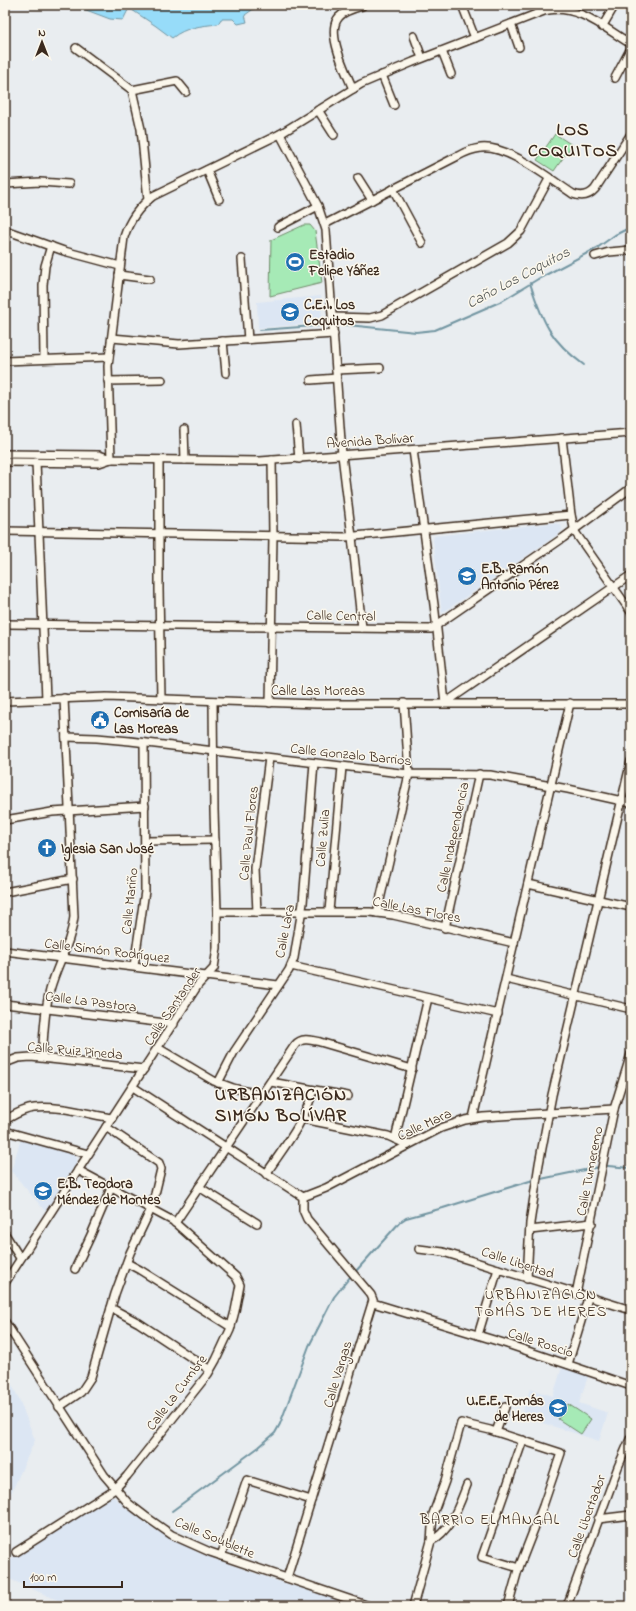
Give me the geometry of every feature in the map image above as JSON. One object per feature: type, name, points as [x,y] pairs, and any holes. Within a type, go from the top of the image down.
[{"type":"street","points":[[462,5],[475,38]]},
{"type":"street","points":[[539,5],[541,12]]},
{"type":"street","points":[[602,27],[615,5]]},
{"type":"street","points":[[353,89],[338,50],[334,31],[340,16],[362,6]]},
{"type":"street","points":[[111,459],[108,382],[109,356],[120,266],[126,230],[138,211],[148,200],[167,189],[280,134],[353,89],[382,75],[541,12],[558,9],[575,11],[631,44]]},
{"type":"street","points":[[511,24],[519,47]]},
{"type":"street","points":[[414,36],[422,58]]},
{"type":"street","points":[[76,48],[132,90],[141,129],[148,200]]},
{"type":"street","points":[[615,78],[631,48]]},
{"type":"street","points":[[442,51],[451,74]]},
{"type":"street","points":[[382,75],[394,105]]},
{"type":"street","points":[[132,90],[177,82],[186,92]]},
{"type":"street","points":[[318,110],[334,135]]},
{"type":"street","points":[[280,134],[318,206],[325,224],[329,251],[342,455],[362,628]]},
{"type":"street","points":[[325,224],[469,151],[481,148],[506,152],[576,195],[589,194],[595,189],[631,134]]},
{"type":"street","points":[[207,170],[219,199]]},
{"type":"street","points":[[358,178],[372,200]]},
{"type":"street","points":[[333,317],[370,318],[382,315],[508,243],[521,231],[549,179]]},
{"type":"street","points":[[5,184],[40,182],[69,184]]},
{"type":"street","points":[[393,189],[422,243]]},
{"type":"street","points":[[278,227],[318,206]]},
{"type":"street","points":[[5,240],[7,230],[51,246],[120,266]]},
{"type":"street","points":[[44,359],[43,285],[45,266],[51,246]]},
{"type":"street","points":[[595,256],[609,252],[631,250]]},
{"type":"street","points":[[242,258],[248,340]]},
{"type":"street","points":[[119,274],[150,279]]},
{"type":"street","points":[[112,338],[170,344],[334,334]]},
{"type":"street","points":[[223,341],[226,373]]},
{"type":"street","points":[[5,361],[109,356]]},
{"type":"street","points":[[336,370],[380,368]]},
{"type":"street","points":[[311,380],[337,378]]},
{"type":"street","points":[[108,382],[162,380]]},
{"type":"street","points":[[296,425],[299,459]]},
{"type":"street","points":[[184,430],[185,460]]},
{"type":"street","name":"Avenida Bolívar","points":[[5,454],[99,456],[111,459],[240,462],[299,459],[631,433]]},
{"type":"street","points":[[562,438],[574,530],[578,538],[631,612]]},
{"type":"street","points":[[413,450],[446,703],[631,575]]},
{"type":"street","name":"Avenida Bolívar","points":[[5,462],[99,463],[111,459]]},
{"type":"street","points":[[159,460],[159,626],[161,699]]},
{"type":"street","points":[[270,703],[273,536],[272,460]]},
{"type":"street","points":[[36,462],[46,699]]},
{"type":"street","name":"Calle Central","points":[[5,624],[429,629],[437,626],[631,488]]},
{"type":"street","points":[[5,531],[352,537],[571,515]]},
{"type":"street","name":"Calle Las Moreas","points":[[5,700],[106,697],[270,703],[631,704]]},
{"type":"street","points":[[42,1057],[51,985],[63,957],[73,927],[73,879],[64,698]]},
{"type":"street","name":"Calle Santander","points":[[5,1283],[201,981],[215,965],[217,912],[214,701]]},
{"type":"street","points":[[377,913],[409,774],[404,703]]},
{"type":"street","points":[[473,1118],[552,786],[570,703]]},
{"type":"street","name":"Calle Gonzalo Barrios","points":[[66,737],[97,738],[144,743],[409,774],[479,774],[501,776],[631,803]]},
{"type":"street","name":"Calle Mariño","points":[[134,966],[145,900],[146,841],[144,743]]},
{"type":"street","name":"Calle Paul Flores","points":[[257,912],[255,869],[270,758]]},
{"type":"street","points":[[527,1279],[530,1230],[548,1113],[631,761]]},
{"type":"street","name":"Calle Lara","points":[[218,1083],[234,1052],[291,966],[294,958],[301,911],[314,763]]},
{"type":"street","name":"Calle Zulia","points":[[329,911],[342,766]]},
{"type":"street","name":"Calle Independencia","points":[[446,928],[479,774]]},
{"type":"street","points":[[5,820],[52,812],[145,806]]},
{"type":"street","points":[[146,841],[215,840]]},
{"type":"street","points":[[5,892],[73,879]]},
{"type":"street","points":[[528,884],[631,907]]},
{"type":"street","name":"Calle Las Flores","points":[[217,912],[329,911],[377,913],[514,944]]},
{"type":"street","name":"Calle Simón Rodríguez","points":[[5,951],[63,957],[278,985]]},
{"type":"street","points":[[291,966],[498,1014]]},
{"type":"street","points":[[506,979],[631,1009]]},
{"type":"street","points":[[395,1139],[428,998]]},
{"type":"street","name":"Calle La Pastora","points":[[5,1004],[174,1024]]},
{"type":"street","points":[[175,1223],[295,1045],[300,1041],[306,1039],[320,1042],[412,1069]]},
{"type":"street","points":[[158,1048],[218,1083],[262,1095]]},
{"type":"street","name":"Calle Tumeremo","points":[[576,1294],[592,1223],[614,1109],[631,1054]]},
{"type":"street","name":"Calle Ruiz Pineda","points":[[5,1063],[23,1057],[42,1057],[144,1069]]},
{"type":"street","points":[[271,1082],[348,1096]]},
{"type":"street","points":[[132,1087],[303,1197],[303,1210],[307,1219],[371,1295],[373,1303]]},
{"type":"street","points":[[266,1174],[302,1119],[309,1105],[313,1090]]},
{"type":"street","points":[[5,1120],[21,1111],[38,1108],[61,1109],[112,1118]]},
{"type":"street","name":"Calle Mara","points":[[303,1197],[326,1188],[441,1128],[473,1118],[614,1109]]},
{"type":"street","points":[[302,1119],[395,1139],[408,1145]]},
{"type":"street","points":[[59,1407],[80,1392],[88,1382],[94,1367],[111,1308],[127,1263],[150,1209],[160,1174],[160,1165],[106,1127]]},
{"type":"street","points":[[5,1131],[88,1154]]},
{"type":"street","name":"Calle La Cumbre","points":[[16,1552],[115,1489],[210,1370],[222,1349],[231,1327],[239,1291],[239,1280],[175,1223],[78,1170]]},
{"type":"street","points":[[199,1187],[257,1223]]},
{"type":"street","points":[[75,1269],[91,1236],[111,1188]]},
{"type":"street","points":[[530,1230],[592,1223]]},
{"type":"street","points":[[5,1234],[20,1258]]},
{"type":"street","name":"Calle Libertad","points":[[419,1249],[443,1252],[588,1298],[631,1310]]},
{"type":"street","points":[[127,1263],[231,1327]]},
{"type":"street","points":[[478,1335],[498,1269]]},
{"type":"street","points":[[568,1364],[588,1298]]},
{"type":"street","name":"Calle Roscio","points":[[373,1303],[478,1335],[631,1386]]},
{"type":"street","name":"Calle Vargas","points":[[287,1578],[373,1303]]},
{"type":"street","points":[[111,1308],[139,1323],[210,1370]]},
{"type":"street","name":"Calle Soublette","points":[[5,1322],[95,1463],[128,1503],[157,1525],[183,1540],[222,1556],[370,1606]]},
{"type":"street","points":[[496,1432],[505,1407]]},
{"type":"street","points":[[413,1606],[430,1541],[433,1514],[461,1423],[561,1452],[543,1506],[519,1568],[508,1606]]},
{"type":"street","name":"Calle Libertador","points":[[567,1606],[598,1519],[628,1448],[631,1437]]},
{"type":"street","points":[[519,1568],[482,1557],[523,1440]]},
{"type":"street","points":[[222,1556],[246,1480],[311,1500]]},
{"type":"street","points":[[430,1541],[440,1535],[450,1521],[467,1486]]},
{"type":"street","points":[[598,1519],[631,1516]]},
{"type":"shaded area","name":"C.E.I. Los Coquitos","points":[[321,296],[322,323],[258,328],[257,302]]},
{"type":"shaded area","name":"E.B. Ramón Antonio Pérez","points":[[552,523],[561,525],[562,529],[560,533],[442,613],[433,540],[434,536]]},
{"type":"shaded area","name":"E.B. Teodora Méndez de Montes","points":[[21,1139],[73,1154],[76,1158],[76,1164],[45,1211],[11,1171]]},
{"type":"shaded area","name":"U.E.E. Tomás de Heres","points":[[562,1367],[588,1376],[579,1403],[608,1413],[599,1441],[521,1416],[530,1389],[553,1396]]},
{"type":"shaded area","points":[[5,1371],[19,1399],[35,1440],[5,1507]]},
{"type":"shaded area","points":[[110,1494],[150,1527],[199,1553],[271,1579],[357,1606],[71,1606],[5,1577],[5,1563]]},
{"type":"green space","points":[[555,134],[572,145],[554,171],[537,160]]},
{"type":"green space","name":"Estadio Felipe Yáñez","points":[[304,225],[310,225],[315,231],[322,283],[270,296],[271,240]]},
{"type":"green space","points":[[568,1404],[591,1419],[581,1434],[558,1419]]},
{"type":"water","points":[[73,5],[259,5],[245,15],[247,22],[238,24],[233,19],[221,19],[218,24],[188,29],[172,38],[129,8],[123,20],[110,19]]},
{"type":"waterway","name":"Caño Los Coquitos","points":[[338,324],[416,332],[435,330],[502,301],[538,279],[597,248],[615,235],[631,227]]},
{"type":"waterway","points":[[530,283],[539,309],[549,330],[555,339],[572,356],[584,365]]},
{"type":"waterway","name":"Caño Los Coquitos","points":[[260,330],[328,325]]},
{"type":"waterway","points":[[608,1166],[631,1168]]},
{"type":"waterway","points":[[541,1179],[599,1167]]},
{"type":"waterway","points":[[356,1271],[400,1222],[406,1218],[533,1180]]},
{"type":"waterway","points":[[172,1511],[259,1447],[275,1433],[280,1424],[309,1346],[334,1297],[350,1277]]},
{"type":"place","name":"Estadio Felipe Yáñez","points":[[295,262]]},
{"type":"place","name":"C.E.I. Los Coquitos","points":[[290,312]]},
{"type":"place","name":"E.B. Ramón Antonio Pérez","points":[[467,576]]},
{"type":"place","name":"Comisaría de Las Moreas","points":[[100,720]]},
{"type":"place","name":"Iglesia San José","points":[[47,848]]},
{"type":"place","name":"E.B. Teodora Méndez de Montes","points":[[43,1191]]},
{"type":"place","name":"U.E.E. Tomás de Heres","points":[[558,1408]]},
{"type":"district","name":"LOS COQUITOS","points":[[573,139]]},
{"type":"district","name":"URBANIZACIÓN SIMÓN BOLÍVAR","points":[[281,1104]]},
{"type":"district","name":"URBANIZACIÓN TOMÁS DE HERES","points":[[541,1302]]},
{"type":"district","name":"BARRIO EL MANGAL","points":[[490,1519]]}]
